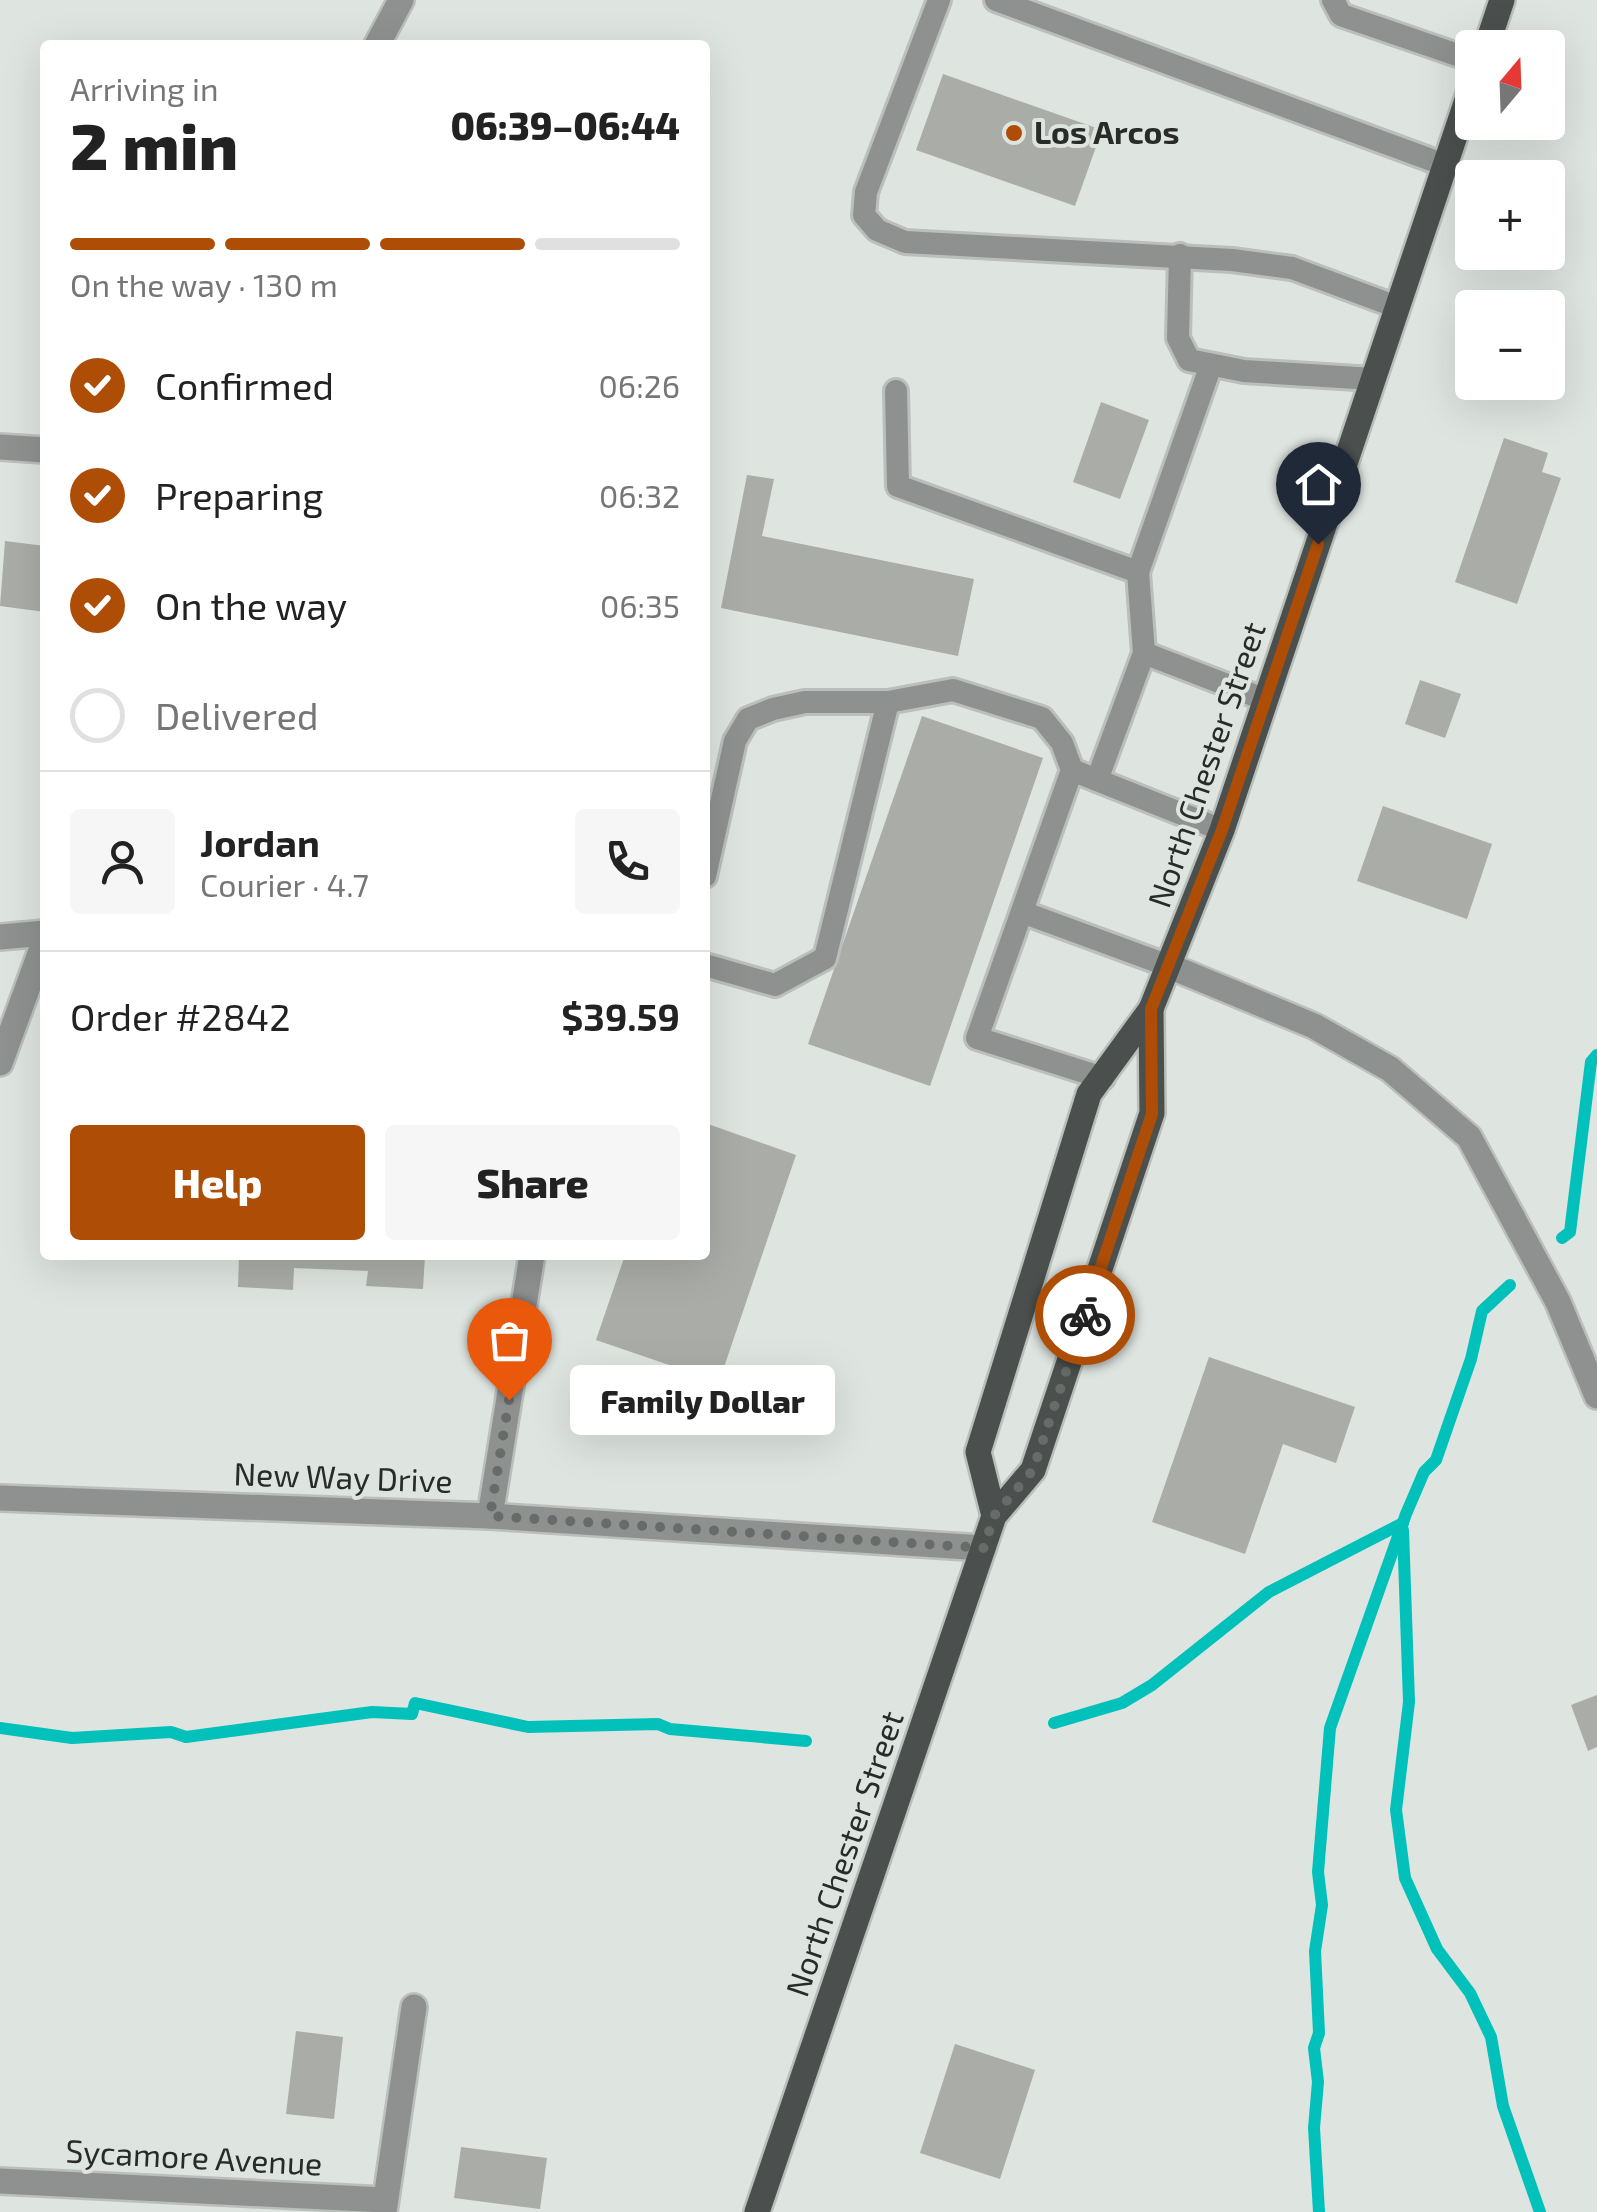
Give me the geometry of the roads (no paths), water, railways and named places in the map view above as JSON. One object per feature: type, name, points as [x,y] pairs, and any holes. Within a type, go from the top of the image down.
[{"type":"main road","points":[[1492,30],[1502,0]]},
{"type":"main road","name":"North Chester Street","points":[[994,1516],[978,1452],[1089,1094],[1151,1009],[1222,830],[1455,135]]},
{"type":"main road","name":"North Chester Street","points":[[757,2212],[994,1516],[1033,1470],[1152,1114],[1151,1009]]},
{"type":"street","points":[[380,40],[401,0]]},
{"type":"street","points":[[0,447],[40,450]]},
{"type":"street","points":[[0,937],[40,936]]},
{"type":"street","points":[[0,1063],[40,950]]},
{"type":"street","points":[[1169,966],[1314,1026],[1390,1069],[1469,1138],[1558,1302],[1597,1396]]},
{"type":"street","points":[[490,1516],[531,1260]]},
{"type":"street","name":"New Way Drive","points":[[0,1498],[490,1516],[984,1548]]},
{"type":"street","points":[[384,2206],[414,2008]]},
{"type":"street","name":"Sycamore Avenue","points":[[0,2180],[384,2206]]},
{"type":"lane","points":[[938,0],[866,192],[864,215],[877,230],[904,242],[1180,255],[1292,268],[1397,306]]},
{"type":"lane","points":[[996,0],[1445,165]]},
{"type":"lane","points":[[1333,0],[1340,16],[1455,54]]},
{"type":"lane","points":[[1180,255],[1180,350],[1189,360],[1373,379]]},
{"type":"lane","points":[[1096,780],[1144,653],[1138,572],[1211,365]]},
{"type":"lane","points":[[896,391],[898,486],[1138,572]]},
{"type":"lane","points":[[1144,653],[1266,700]]},
{"type":"lane","points":[[710,853],[735,740],[748,719],[806,702],[888,702],[953,690],[1042,718],[1062,743],[1072,770],[976,1038],[1104,1078]]},
{"type":"lane","points":[[710,966],[775,985],[825,958],[888,702]]},
{"type":"lane","points":[[1072,770],[1222,830]]},
{"type":"lane","points":[[1022,912],[1169,966]]},
{"type":"waterway","points":[[1562,1238],[1570,1232],[1591,1062],[1597,1055]]},
{"type":"waterway","points":[[1319,2212],[1314,2128],[1318,2082],[1314,2048],[1319,2033],[1315,1951],[1322,1905],[1318,1872],[1330,1728],[1406,1514],[1424,1472],[1436,1460],[1471,1359],[1482,1311],[1510,1285]]},
{"type":"waterway","points":[[1054,1723],[1122,1703],[1152,1685],[1269,1592],[1403,1523]]},
{"type":"waterway","points":[[1403,1530],[1409,1702],[1396,1810],[1405,1878],[1437,1949],[1470,1993],[1491,2037],[1503,2106],[1540,2212]]},
{"type":"waterway","points":[[0,1728],[72,1738],[171,1732],[186,1737],[372,1712],[412,1714],[415,1703],[528,1727],[658,1724],[670,1729],[806,1741]]},
{"type":"place","name":"Los Arcos","points":[[1014,133]]},
{"type":"place","name":"Family Dollar","points":[[509,1400]]}]
